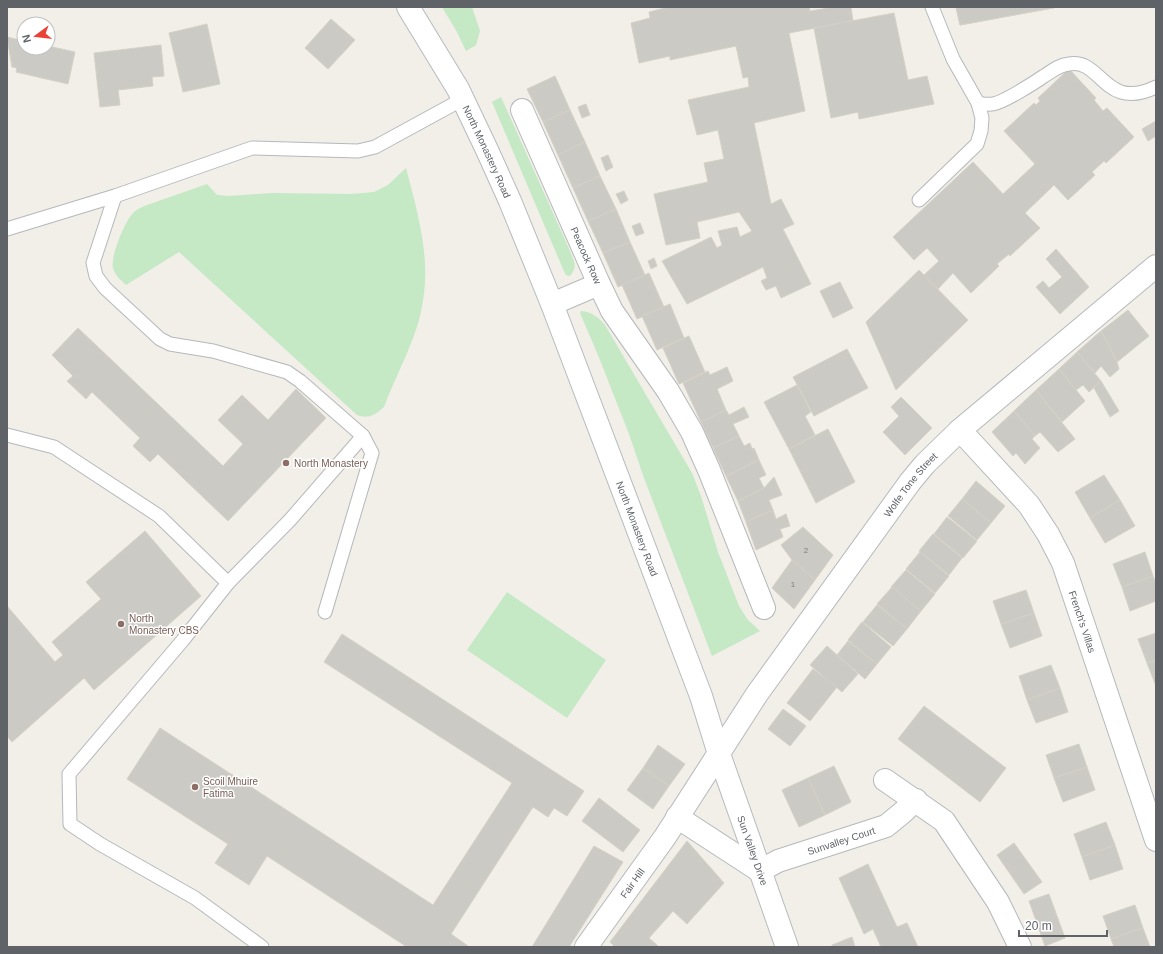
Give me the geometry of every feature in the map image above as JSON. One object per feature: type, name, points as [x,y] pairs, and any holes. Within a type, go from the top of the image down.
[{"type":"street","name":"North Monastery Road","points":[[408,7],[427,36],[463,99],[510,201],[552,304],[701,696],[719,754]]},
{"type":"street","name":"Peacock Row","points":[[522,110],[612,311],[668,391],[692,432],[710,470],[764,608]]},
{"type":"street","name":"Wolfe Tone Street","points":[[719,754],[757,694],[898,497],[925,464],[960,430],[1156,266]]},
{"type":"street","points":[[552,304],[599,284]]},
{"type":"street","name":"French's Villas","points":[[960,430],[1029,505],[1048,534],[1063,563],[1156,840]]},
{"type":"street","name":"Fair Hill","points":[[586,947],[665,837],[719,754]]},
{"type":"street","name":"Sun Valley Drive","points":[[719,754],[787,947]]},
{"type":"street","points":[[885,780],[944,820],[998,902],[1020,947]]},
{"type":"street","name":"Sunvalley Court","points":[[760,871],[778,861],[886,826],[916,800]]},
{"type":"street","points":[[678,817],[760,871]]},
{"type":"lane","points":[[919,200],[977,144],[981,131],[982,118],[978,103],[953,59],[932,7]]},
{"type":"lane","points":[[978,103],[995,104],[1030,85],[1057,67],[1068,64],[1079,63],[1092,71],[1116,91],[1138,94],[1156,86]]},
{"type":"lane","points":[[7,229],[115,196],[252,148],[358,151],[375,147],[463,99]]},
{"type":"lane","points":[[115,196],[93,263],[96,276],[105,288],[160,339],[170,344],[213,350],[287,372],[300,381],[363,436],[372,453],[325,612]]},
{"type":"lane","points":[[7,435],[54,447],[160,516],[228,584]]},
{"type":"lane","points":[[262,947],[195,898],[100,844],[70,824],[69,774],[183,640],[228,584],[290,520],[363,436]]},
{"type":"green space","points":[[442,7],[472,7],[480,31],[476,45],[466,51]]},
{"type":"green space","points":[[501,97],[573,258],[575,267],[570,276],[566,275],[563,269],[492,102]]},
{"type":"green space","points":[[406,168],[416,205],[423,241],[425,260],[424,297],[413,338],[384,407],[372,416],[365,417],[357,415],[179,252],[126,285],[118,278],[114,271],[113,263],[116,248],[126,223],[135,212],[147,205],[207,184],[217,195],[229,196],[272,193],[351,194],[374,192],[388,185]]},
{"type":"green space","points":[[581,311],[594,315],[605,325],[692,473],[701,496],[718,552],[739,606],[748,620],[760,631],[712,656],[644,478],[629,434],[580,313]]},
{"type":"green space","points":[[507,592],[606,660],[567,718],[467,650]]},
{"type":"building","points":[[669,7],[809,7],[810,11],[835,7],[851,7],[853,21],[789,33],[805,111],[754,123],[771,204],[781,199],[794,224],[783,229],[811,284],[781,298],[776,286],[766,290],[761,281],[767,278],[763,267],[687,304],[662,261],[711,237],[717,248],[722,245],[718,231],[737,227],[740,237],[752,231],[739,212],[697,222],[700,238],[666,245],[654,194],[708,182],[704,163],[724,159],[718,130],[697,135],[688,100],[749,87],[748,77],[743,78],[736,46],[670,60],[670,56],[639,63],[631,23],[650,18],[649,12]]},
{"type":"building","points":[[956,7],[1058,7],[960,25]]},
{"type":"building","points":[[956,7],[1058,7],[960,25]]},
{"type":"building","points":[[894,13],[908,80],[927,76],[934,104],[859,119],[858,112],[831,118],[814,28]]},
{"type":"building","points":[[331,19],[355,40],[328,69],[305,48]]},
{"type":"building","points":[[207,24],[220,84],[183,92],[169,33]]},
{"type":"building","points":[[7,37],[16,39],[16,56],[56,56],[56,48],[75,52],[68,84],[16,72],[17,68],[12,67]]},
{"type":"building","points":[[161,45],[164,76],[152,77],[153,86],[118,90],[120,105],[100,107],[94,53]]},
{"type":"building","points":[[1069,69],[1096,98],[1094,100],[1103,111],[1107,108],[1134,137],[1106,163],[1104,161],[1092,172],[1095,175],[1068,200],[1054,185],[1025,213],[1040,228],[1010,256],[1009,254],[997,264],[999,266],[971,293],[953,273],[938,289],[924,275],[939,261],[927,248],[914,260],[893,237],[973,162],[1003,194],[1035,164],[1004,131],[1034,103],[1036,105],[1040,101],[1038,98]]},
{"type":"building","points":[[555,76],[570,110],[543,122],[527,89]]},
{"type":"building","points":[[586,104],[590,115],[582,118],[578,107]]},
{"type":"building","points":[[570,110],[585,142],[558,155],[543,122]]},
{"type":"building","points":[[1156,121],[1156,136],[1148,141],[1142,129]]},
{"type":"building","points":[[585,142],[600,176],[573,188],[558,155]]},
{"type":"building","points":[[608,155],[613,167],[606,171],[601,158]]},
{"type":"building","points":[[600,176],[616,209],[588,221],[573,188]]},
{"type":"building","points":[[624,191],[628,200],[621,204],[616,194]]},
{"type":"building","points":[[616,209],[630,242],[603,253],[588,221]]},
{"type":"building","points":[[640,223],[644,233],[636,236],[632,226]]},
{"type":"building","points":[[630,242],[645,275],[618,287],[603,253]]},
{"type":"building","points":[[1056,249],[1089,287],[1060,314],[1036,287],[1043,281],[1049,288],[1062,277],[1046,259]]},
{"type":"building","points":[[654,258],[657,266],[651,269],[648,261]]},
{"type":"building","points":[[919,270],[968,320],[896,390],[866,322]]},
{"type":"building","points":[[649,273],[664,307],[637,319],[622,285]]},
{"type":"building","points":[[840,282],[853,308],[833,318],[820,291]]},
{"type":"building","points":[[670,304],[684,338],[657,350],[642,316]]},
{"type":"building","points":[[1128,310],[1149,336],[1117,362],[1101,331]]},
{"type":"building","points":[[78,328],[223,466],[243,444],[218,420],[242,395],[268,420],[296,389],[326,418],[228,521],[158,454],[150,462],[133,446],[140,438],[92,392],[86,399],[67,381],[73,376],[52,355]]},
{"type":"building","points":[[1101,331],[1119,369],[1110,377],[1101,366],[1095,373],[1077,352]]},
{"type":"building","points":[[689,336],[705,372],[679,384],[663,348]]},
{"type":"building","points":[[847,349],[868,388],[814,416],[793,377]]},
{"type":"building","points":[[1077,352],[1101,381],[1089,392],[1083,385],[1076,390],[1059,369]]},
{"type":"building","points":[[727,367],[733,381],[717,389],[726,410],[701,422],[683,383],[708,371],[710,375]]},
{"type":"building","points":[[1059,369],[1085,401],[1062,422],[1036,390]]},
{"type":"building","points":[[1101,381],[1119,411],[1110,417],[1094,388]]},
{"type":"building","points":[[797,385],[811,412],[805,416],[815,435],[789,449],[764,402]]},
{"type":"building","points":[[1036,390],[1075,439],[1058,452],[1040,432],[1035,436],[1014,411]]},
{"type":"building","points":[[901,397],[932,428],[905,455],[883,432],[899,416],[891,407]]},
{"type":"building","points":[[744,407],[749,417],[733,424],[739,436],[713,448],[701,422],[726,410],[729,415]]},
{"type":"building","points":[[1014,411],[1035,436],[1032,439],[1040,448],[1025,464],[1016,453],[1013,456],[992,432]]},
{"type":"building","points":[[828,429],[855,482],[816,503],[789,449]]},
{"type":"building","points":[[739,436],[744,446],[750,443],[759,460],[726,476],[713,448]]},
{"type":"building","points":[[759,460],[766,475],[759,478],[764,488],[738,501],[726,476]]},
{"type":"building","points":[[1104,475],[1120,500],[1090,518],[1075,492]]},
{"type":"building","points":[[774,477],[782,495],[769,500],[773,510],[746,522],[738,501],[764,488]]},
{"type":"building","points":[[976,481],[1005,506],[991,523],[962,499]]},
{"type":"building","points":[[962,499],[991,523],[977,540],[948,516]]},
{"type":"building","points":[[1120,500],[1135,526],[1105,543],[1090,518]]},
{"type":"building","points":[[773,510],[776,519],[786,514],[790,526],[780,529],[783,537],[756,550],[746,522]]},
{"type":"building","points":[[947,517],[977,541],[963,558],[934,534]]},
{"type":"building","points":[[803,527],[833,555],[815,580],[792,560],[781,545]]},
{"type":"building","name":"North Monastery CBS","points":[[145,531],[201,596],[94,690],[84,678],[12,742],[7,736],[7,606],[55,662],[63,655],[52,642],[101,599],[86,582]]},
{"type":"building","points":[[933,534],[962,558],[949,575],[919,551]]},
{"type":"building","points":[[920,552],[949,576],[935,593],[906,569]]},
{"type":"building","points":[[1145,552],[1153,576],[1122,587],[1113,564]]},
{"type":"building","points":[[792,560],[815,580],[794,609],[772,588]]},
{"type":"building","points":[[906,570],[935,594],[921,611],[891,587]]},
{"type":"building","points":[[1153,576],[1156,583],[1156,601],[1130,611],[1122,587]]},
{"type":"building","points":[[892,587],[921,611],[907,629],[877,604]]},
{"type":"building","points":[[1026,590],[1034,613],[1001,624],[993,601]]},
{"type":"building","points":[[877,605],[907,629],[893,646],[863,622]]},
{"type":"building","points":[[1034,613],[1042,636],[1010,648],[1001,624]]},
{"type":"building","points":[[862,622],[891,647],[877,664],[848,640]]},
{"type":"building","points":[[1156,633],[1156,660],[1147,663],[1138,639]]},
{"type":"building","name":"Scoil Mhuire Fatima","points":[[342,634],[584,791],[567,816],[554,808],[548,817],[533,807],[451,934],[468,947],[407,947],[267,856],[249,885],[215,863],[228,844],[127,779],[160,728],[433,905],[512,783],[324,662]]},
{"type":"building","points":[[848,641],[877,664],[865,679],[837,655]]},
{"type":"building","points":[[827,646],[858,674],[842,692],[810,665]]},
{"type":"building","points":[[1156,660],[1156,686],[1147,663]]},
{"type":"building","points":[[1051,665],[1060,688],[1027,700],[1019,676]]},
{"type":"building","points":[[813,669],[837,687],[810,721],[787,703]]},
{"type":"building","points":[[1060,688],[1068,712],[1036,723],[1027,700]]},
{"type":"building","points":[[924,706],[1006,768],[980,802],[898,739]]},
{"type":"building","points":[[783,709],[806,726],[790,746],[768,729]]},
{"type":"building","points":[[1079,744],[1087,767],[1054,778],[1046,755]]},
{"type":"building","points":[[658,745],[685,764],[669,786],[643,768]]},
{"type":"building","points":[[834,766],[851,802],[825,815],[808,778]]},
{"type":"building","points":[[1087,767],[1095,790],[1063,802],[1054,778]]},
{"type":"building","points":[[643,768],[669,786],[653,809],[627,790]]},
{"type":"building","points":[[808,778],[825,815],[799,827],[782,790]]},
{"type":"building","points":[[599,798],[640,830],[623,852],[582,821]]},
{"type":"building","points":[[1106,822],[1115,845],[1082,857],[1074,834]]},
{"type":"building","points":[[687,841],[724,883],[687,924],[673,911],[649,938],[659,947],[615,947],[610,942]]},
{"type":"building","points":[[1014,843],[1042,882],[1024,894],[997,855]]},
{"type":"building","points":[[1115,845],[1123,869],[1090,880],[1082,857]]},
{"type":"building","points":[[594,846],[623,862],[569,947],[532,947]]},
{"type":"building","points":[[868,864],[897,927],[907,923],[918,947],[881,947],[873,929],[864,934],[839,878]]},
{"type":"building","points":[[1049,894],[1065,938],[1045,946],[1029,901]]},
{"type":"building","points":[[1135,905],[1143,928],[1111,939],[1103,916]]},
{"type":"building","points":[[1143,928],[1150,947],[1114,947],[1111,939]]},
{"type":"building","points":[[852,937],[855,947],[832,947],[832,945]]},
{"type":"place","name":"North Monastery","points":[[286,463]]},
{"type":"place","name":"North Monastery CBS","points":[[121,624]]},
{"type":"place","name":"Scoil Mhuire Fatima","points":[[195,787]]}]
